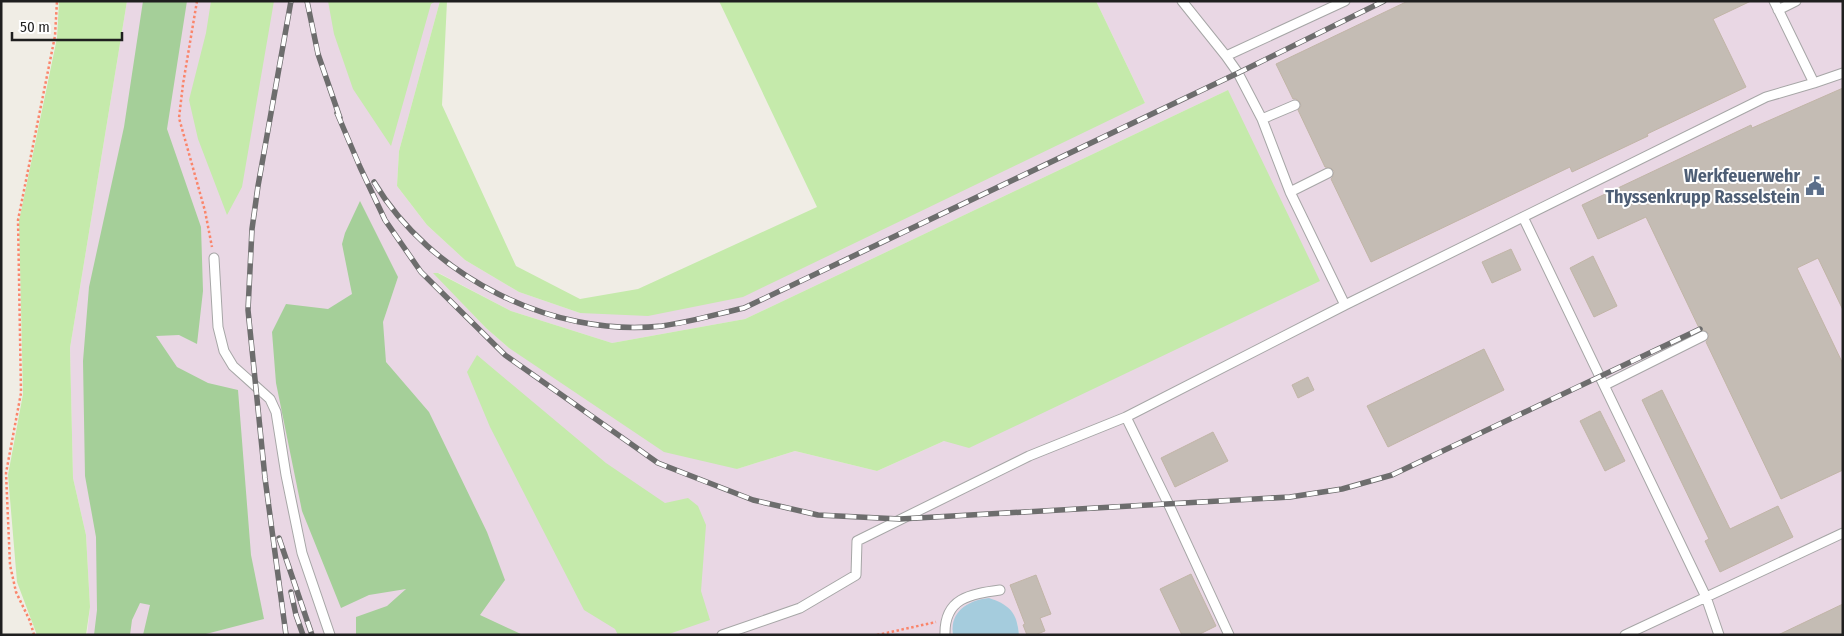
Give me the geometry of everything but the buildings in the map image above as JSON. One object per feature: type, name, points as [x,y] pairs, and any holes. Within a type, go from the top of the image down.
[{"type":"lane","points":[[1182,1],[1238,73],[1262,118],[1290,192],[1345,304]]},
{"type":"lane","points":[[1226,56],[1345,1]]},
{"type":"lane","points":[[1796,1],[1776,6],[1814,83]]},
{"type":"lane","points":[[722,635],[800,608],[856,575],[857,541],[1028,456],[1126,417],[1345,304],[1766,97],[1843,73]]},
{"type":"lane","points":[[1262,118],[1295,105]]},
{"type":"lane","points":[[1290,192],[1328,173]]},
{"type":"lane","points":[[1523,217],[1706,597],[1720,635]]},
{"type":"lane","points":[[214,258],[218,327],[224,351],[233,366],[270,400],[276,412],[286,475],[302,553],[330,635]]},
{"type":"lane","points":[[1605,385],[1703,336]]},
{"type":"lane","points":[[1126,417],[1229,635]]},
{"type":"lane","points":[[1625,635],[1843,533]]},
{"type":"lane","points":[[945,635],[945,620],[954,604],[972,594],[1000,590]]},
{"type":"path","points":[[34,635],[30,621],[16,592],[10,565],[6,474],[21,393],[18,220],[55,36],[57,1]]},
{"type":"path","points":[[198,1],[179,118],[205,211],[214,258]]},
{"type":"path","points":[[877,635],[945,620]]},
{"type":"shaded area","points":[[127,1],[440,1],[399,151],[397,186],[427,225],[465,260],[519,292],[580,313],[1145,103],[1096,1],[1843,1],[1843,635],[1019,635],[1017,622],[952,630],[953,635],[87,635],[90,607],[86,535],[73,478],[70,348]],"holes":[[[1228,90],[944,441],[877,471],[795,451],[737,469],[509,348],[486,328],[434,273],[439,273],[511,311],[612,343],[745,319]]]},
{"type":"green space","points":[[59,1],[127,1],[70,348],[73,478],[86,535],[90,607],[86,635],[37,635],[17,582],[8,475],[23,394],[19,221],[57,38]]},
{"type":"green space","points":[[143,1],[187,1],[167,129],[201,227],[203,291],[197,344],[179,335],[156,336],[177,367],[208,383],[238,390],[251,555],[264,619],[202,635],[143,635],[150,605],[140,603],[132,620],[130,635],[94,635],[97,610],[96,537],[85,476],[83,361],[89,287],[124,127]]},
{"type":"green space","points":[[211,1],[274,1],[242,187],[227,215],[198,139],[189,100],[206,33]]},
{"type":"green space","points":[[328,1],[436,1],[431,4],[391,146],[353,89],[334,34]]},
{"type":"green space","points":[[440,1],[447,1],[442,105],[516,266],[580,299],[638,289],[817,207],[719,1],[1096,1],[1145,103],[743,297],[648,316],[580,313],[519,292],[465,260],[427,225],[397,186],[399,151]]},
{"type":"green space","points":[[1228,90],[1320,281],[969,448],[944,441],[877,471],[795,451],[737,469],[664,452],[509,348],[486,328],[433,273],[438,273],[511,311],[612,343],[745,319]]},
{"type":"green space","points":[[360,201],[398,277],[383,322],[386,362],[429,412],[487,532],[505,580],[480,615],[523,635],[356,635],[356,617],[387,606],[406,589],[369,595],[341,608],[302,511],[276,383],[272,332],[286,304],[328,309],[352,294],[342,244]]},
{"type":"green space","points":[[477,355],[606,463],[665,503],[688,498],[698,506],[706,525],[701,591],[710,620],[666,635],[618,635],[615,629],[584,610],[490,427],[467,372]]},
{"type":"water","points":[[989,598],[1011,611],[1018,627],[1019,635],[953,635],[954,619],[957,613],[974,601]]},
{"type":"railway","points":[[286,635],[265,478],[248,310],[252,229],[291,1]]},
{"type":"railway","points":[[307,1],[318,54],[340,118]]},
{"type":"railway","points":[[374,182],[398,216],[427,246],[461,272],[498,294],[537,310],[578,322],[620,327],[662,326],[744,308],[1238,73],[1384,1]]},
{"type":"railway","points":[[337,113],[385,220],[421,272],[505,355],[658,463],[753,500],[818,515],[900,519],[1290,497],[1342,489],[1392,475],[1700,329]]},
{"type":"railway","points":[[279,538],[312,635]]},
{"type":"railway","points":[[291,592],[303,635]]},
{"type":"place","name":"Werkfeuerwehr Thyssenkrupp Rasselstein","points":[[1815,186]]}]
